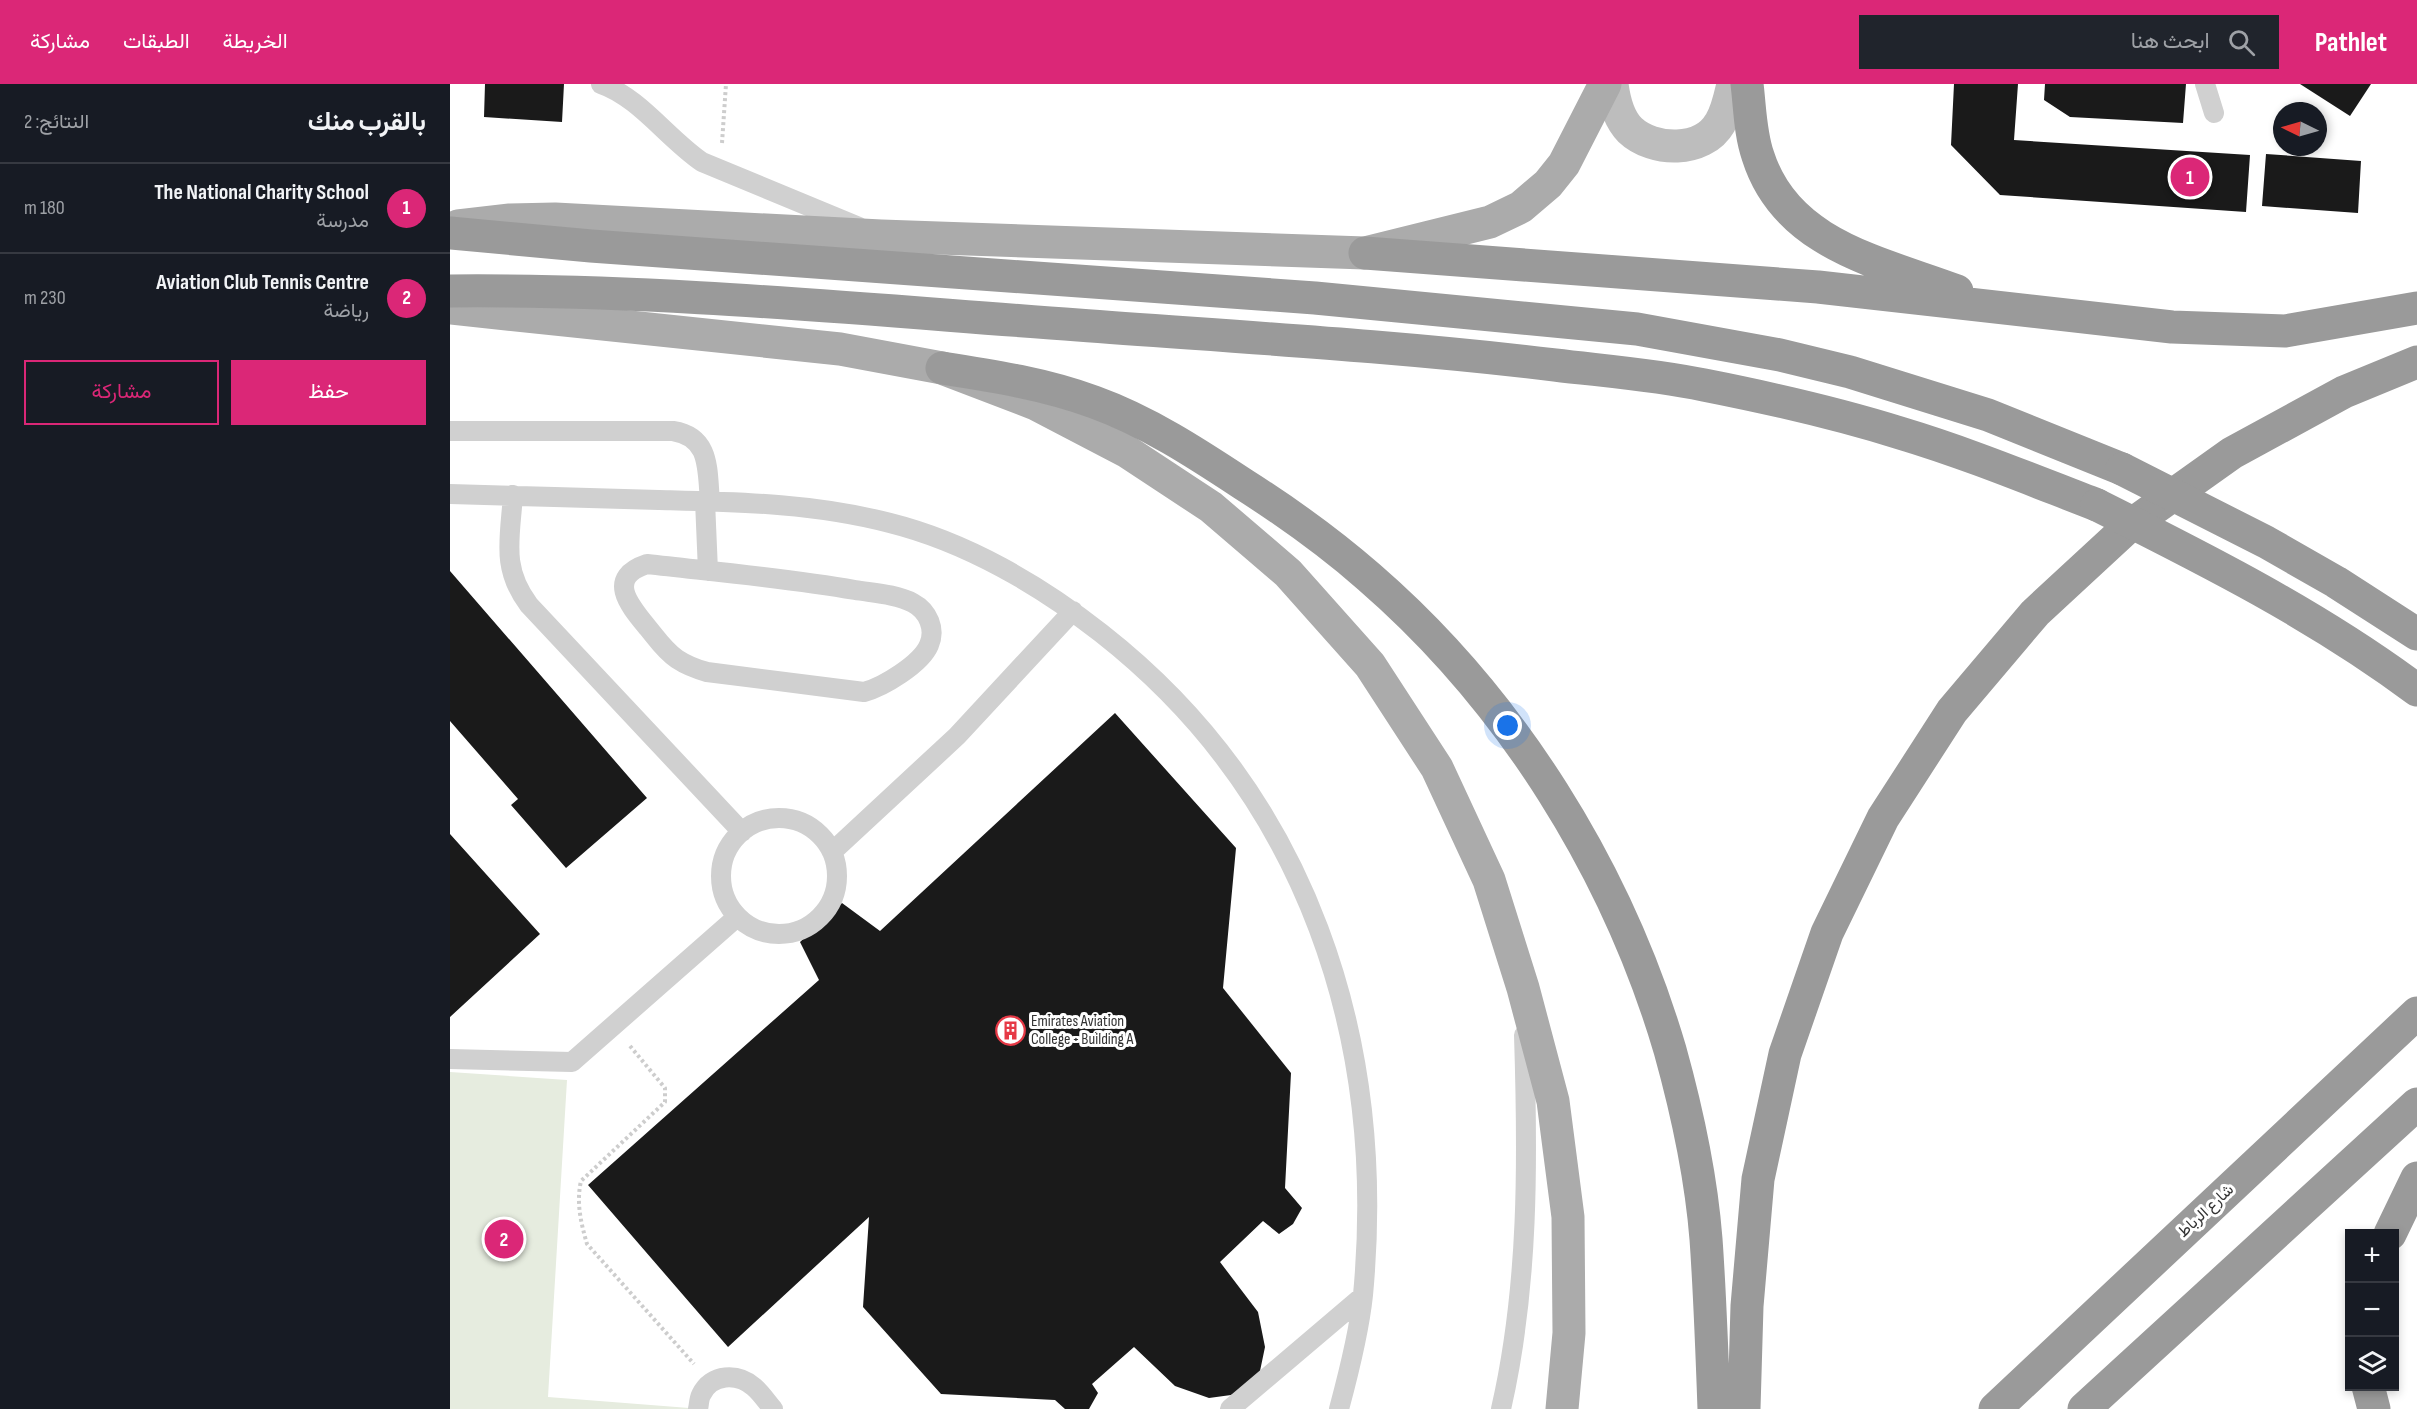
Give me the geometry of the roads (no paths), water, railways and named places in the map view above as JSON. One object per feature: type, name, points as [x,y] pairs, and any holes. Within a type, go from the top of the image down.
[{"type":"highway","points":[[1748,84],[1752,132],[1765,177],[1778,197],[1798,220],[1822,238],[1850,250],[2007,309]]},
{"type":"highway","points":[[450,233],[591,246],[1315,298],[1637,329],[1780,355],[1850,372],[1988,414],[2122,469],[2266,542],[2336,582],[2417,634]]},
{"type":"highway","points":[[1365,253],[1818,287],[2172,327],[2286,331],[2417,308]]},
{"type":"highway","points":[[450,291],[587,292],[732,300],[1319,343],[1493,357],[1700,384],[1801,405],[1902,433],[2000,467],[2097,505],[2198,556],[2290,607],[2377,661],[2417,690]]},
{"type":"highway","points":[[1744,1409],[1747,1306],[1758,1179],[1785,1054],[1827,933],[1883,818],[1960,702],[2035,613],[2128,527],[2232,453],[2344,392],[2417,362]]},
{"type":"highway","points":[[942,368],[1045,387],[1096,403],[1144,424],[1218,466],[1296,518],[1370,578],[1437,643],[1498,715],[1553,792],[1600,874],[1638,960],[1670,1050],[1692,1142],[1706,1235],[1714,1409]]},
{"type":"highway","name":"شارع الرباط","points":[[1995,1409],[2417,1013]]},
{"type":"highway","points":[[2084,1409],[2417,1104]]},
{"type":"highway","points":[[2392,1229],[2417,1179]]},
{"type":"highway","points":[[2369,1391],[2374,1409]]},
{"type":"main road","points":[[450,227],[510,220],[555,219],[881,236],[1365,253],[1490,222],[1521,207],[1548,184],[1564,164],[1605,84]]},
{"type":"main road","points":[[450,308],[840,349],[942,368],[1036,404],[1126,451],[1211,507],[1288,573],[1370,665],[1437,768],[1488,880],[1523,988],[1553,1101],[1568,1217],[1569,1333],[1562,1409]]},
{"type":"street","points":[[1612,84],[1617,110],[1630,130],[1652,144],[1676,147],[1700,141],[1719,125],[1733,84]]},
{"type":"lane","points":[[2205,84],[2214,113]]},
{"type":"lane","points":[[607,85],[627,98],[686,151],[720,170],[881,236]]},
{"type":"lane","points":[[450,430],[673,430],[685,433],[703,448],[708,501],[708,571]]},
{"type":"lane","points":[[450,494],[762,503],[828,509],[893,524],[956,546],[1016,576],[1072,611],[1135,660],[1191,716],[1240,778],[1282,846],[1316,918],[1341,994],[1356,1069],[1364,1145],[1366,1221],[1362,1298],[1339,1409]]},
{"type":"lane","points":[[513,495],[509,556],[511,574],[518,591],[742,832]]},
{"type":"lane","points":[[647,564],[708,571],[804,582],[900,598],[922,609],[929,619],[932,632],[929,644],[923,655],[889,681],[864,692],[707,672],[690,667],[663,647],[629,604],[624,592],[625,579],[634,568],[647,564]]},
{"type":"lane","points":[[832,852],[896,796],[957,736],[1072,611]]},
{"type":"lane","points":[[784,818],[813,829],[824,839],[832,852],[837,872],[835,892],[826,910],[812,925],[793,933],[773,935],[753,929],[737,917],[726,901],[721,883],[722,864],[729,846],[742,832],[769,819],[784,818]]},
{"type":"lane","points":[[450,1059],[572,1062],[737,917]]},
{"type":"lane","points":[[1501,1409],[1509,1377],[1524,1251],[1527,1125],[1523,988]]},
{"type":"lane","points":[[1230,1409],[1362,1298]]},
{"type":"lane","points":[[698,1409],[701,1395],[711,1383],[725,1376],[741,1378],[754,1387],[773,1409]]},
{"type":"place","name":"The National Charity School","points":[[2190,177]]},
{"type":"place","name":"Emirates Aviation College - Building A","points":[[1010,1030]]},
{"type":"place","name":"Aviation Club Tennis Centre","points":[[504,1239]]}]
